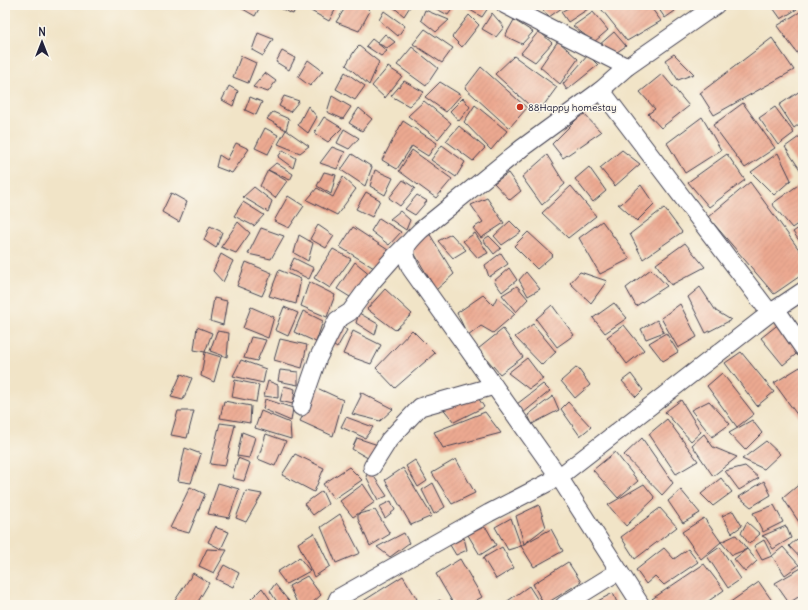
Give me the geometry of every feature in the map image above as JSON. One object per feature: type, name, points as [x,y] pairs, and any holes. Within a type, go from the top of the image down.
[{"type":"street","points":[[505,5],[627,67]]},
{"type":"street","points":[[300,407],[318,358],[337,320],[350,312],[372,282],[421,230],[522,148],[600,90],[627,67],[716,5]]},
{"type":"street","points":[[600,90],[803,348]]},
{"type":"street","points":[[407,244],[406,258],[411,269],[559,477],[640,605]]},
{"type":"street","points":[[335,605],[338,598],[489,513],[559,477],[773,311],[803,291]]},
{"type":"street","points":[[372,467],[389,440],[420,407],[494,386]]},
{"type":"street","points":[[564,605],[619,571]]},
{"type":"building","points":[[236,5],[261,5],[255,16]]},
{"type":"building","points":[[273,5],[297,5],[293,14]]},
{"type":"building","points":[[315,5],[338,5],[329,21],[311,11]]},
{"type":"building","points":[[347,5],[364,5],[370,11],[359,31],[336,22]]},
{"type":"building","points":[[391,5],[411,5],[404,16]]},
{"type":"building","points":[[429,5],[455,5],[448,15]]},
{"type":"building","points":[[466,5],[490,5],[482,17],[465,7]]},
{"type":"building","points":[[539,5],[566,5],[549,17]]},
{"type":"building","points":[[573,5],[585,5],[588,9],[568,22],[561,12]]},
{"type":"building","points":[[598,5],[649,5],[661,21],[627,41]]},
{"type":"building","points":[[656,5],[672,5],[675,11],[665,18]]},
{"type":"building","points":[[771,5],[795,5],[797,9],[781,19]]},
{"type":"building","points":[[425,10],[449,20],[436,32],[421,20]]},
{"type":"building","points":[[803,10],[803,61],[777,26]]},
{"type":"building","points":[[384,11],[405,26],[398,36],[379,20]]},
{"type":"building","points":[[593,12],[608,30],[594,42],[573,26]]},
{"type":"building","points":[[492,13],[504,27],[496,37],[482,29]]},
{"type":"building","points":[[469,15],[479,25],[462,47],[452,37]]},
{"type":"building","points":[[514,20],[533,32],[522,44],[505,36]]},
{"type":"building","points":[[425,29],[453,48],[442,63],[413,44]]},
{"type":"building","points":[[539,31],[552,43],[535,62],[521,53]]},
{"type":"building","points":[[614,32],[626,46],[614,54],[598,46]]},
{"type":"building","points":[[258,33],[273,39],[263,56],[252,50]]},
{"type":"building","points":[[385,34],[395,42],[387,48],[377,43]]},
{"type":"building","points":[[772,38],[794,70],[714,115],[700,93]]},
{"type":"building","points":[[372,39],[387,51],[381,56],[366,46]]},
{"type":"building","points":[[558,41],[578,59],[560,84],[540,67]]},
{"type":"building","points":[[359,46],[379,62],[369,85],[346,65]]},
{"type":"building","points":[[412,47],[438,68],[426,86],[397,65]]},
{"type":"building","points":[[282,51],[295,58],[289,70],[276,62]]},
{"type":"building","points":[[674,54],[694,74],[678,80],[665,60]]},
{"type":"building","points":[[588,55],[598,65],[567,90],[563,84]]},
{"type":"building","points":[[241,56],[256,63],[248,83],[233,77]]},
{"type":"building","points":[[514,56],[557,87],[538,113],[495,74]]},
{"type":"building","points":[[308,60],[323,71],[310,86],[298,77]]},
{"type":"building","points":[[388,67],[402,76],[385,98],[372,86]]},
{"type":"building","points":[[481,67],[527,108],[509,128],[465,88]]},
{"type":"building","points":[[345,72],[365,86],[355,100],[336,89]]},
{"type":"building","points":[[265,73],[276,81],[268,92],[253,87]]},
{"type":"building","points":[[662,74],[689,106],[661,128],[648,114],[655,109],[640,92]]},
{"type":"building","points":[[404,81],[424,92],[409,106],[391,96]]},
{"type":"building","points":[[440,82],[461,95],[446,112],[425,97]]},
{"type":"building","points":[[229,86],[238,91],[233,106],[222,100]]},
{"type":"building","points":[[803,89],[803,121],[794,128],[779,105]]},
{"type":"building","points":[[284,96],[299,101],[290,112],[279,106]]},
{"type":"building","points":[[332,96],[351,107],[343,119],[327,112]]},
{"type":"building","points":[[250,97],[262,102],[256,115],[245,110]]},
{"type":"building","points":[[463,98],[470,107],[459,121],[450,111]]},
{"type":"building","points":[[424,101],[451,123],[438,139],[408,116]]},
{"type":"building","points":[[743,103],[775,148],[745,168],[713,125]]},
{"type":"building","points":[[475,105],[507,131],[491,150],[464,122]]},
{"type":"building","points":[[308,106],[317,117],[308,133],[298,125]]},
{"type":"building","points":[[775,107],[794,133],[778,145],[759,118]]},
{"type":"building","points":[[359,108],[372,119],[362,131],[349,123]]},
{"type":"building","points":[[273,112],[289,119],[286,130],[267,119]]},
{"type":"building","points":[[583,113],[601,132],[563,158],[552,144]]},
{"type":"building","points":[[324,117],[342,128],[328,142],[314,133]]},
{"type":"building","points":[[702,117],[721,150],[685,173],[667,143]]},
{"type":"building","points":[[403,121],[437,143],[428,156],[412,146],[397,169],[382,160]]},
{"type":"building","points":[[459,126],[485,148],[473,161],[446,141]]},
{"type":"building","points":[[265,128],[278,135],[268,154],[255,148]]},
{"type":"building","points":[[344,129],[359,138],[349,149],[337,143]]},
{"type":"building","points":[[286,130],[309,146],[300,153],[278,144]]},
{"type":"building","points":[[803,134],[803,174],[785,147]]},
{"type":"building","points":[[236,143],[249,149],[232,173],[216,167],[219,155],[227,160]]},
{"type":"building","points":[[442,145],[465,162],[456,177],[431,160]]},
{"type":"building","points":[[332,147],[345,152],[337,169],[320,163]]},
{"type":"building","points":[[283,150],[296,158],[293,168],[278,157]]},
{"type":"building","points":[[412,150],[452,179],[436,198],[399,171]]},
{"type":"building","points":[[622,150],[640,164],[615,186],[600,168]]},
{"type":"building","points":[[778,153],[791,180],[774,195],[751,172]]},
{"type":"building","points":[[352,154],[372,167],[365,186],[341,170]]},
{"type":"building","points":[[727,154],[745,180],[709,207],[688,182]]},
{"type":"building","points":[[547,155],[565,184],[542,205],[522,177]]},
{"type":"building","points":[[276,163],[293,174],[290,180],[268,170]]},
{"type":"building","points":[[589,167],[606,191],[593,202],[575,179]]},
{"type":"building","points":[[268,170],[287,181],[275,198],[260,186]]},
{"type":"building","points":[[375,170],[393,178],[385,195],[370,186]]},
{"type":"building","points":[[324,172],[336,175],[331,194],[317,186]]},
{"type":"building","points":[[508,173],[521,191],[510,200],[494,183]]},
{"type":"building","points":[[343,177],[356,189],[337,215],[307,200],[317,188],[333,197]]},
{"type":"building","points":[[403,180],[415,188],[400,206],[389,198]]},
{"type":"building","points":[[750,182],[803,255],[803,262],[801,264],[803,266],[803,274],[774,294],[708,217]]},
{"type":"building","points":[[801,183],[803,187],[803,220],[792,228],[772,204]]},
{"type":"building","points":[[641,185],[654,204],[637,221],[618,204],[621,204]]},
{"type":"building","points":[[571,186],[596,216],[568,238],[542,213]]},
{"type":"building","points":[[254,187],[272,201],[268,212],[243,197]]},
{"type":"building","points":[[366,192],[380,200],[372,217],[356,209]]},
{"type":"building","points":[[171,193],[187,202],[179,222],[162,212]]},
{"type":"building","points":[[417,195],[427,201],[415,215],[405,209]]},
{"type":"building","points":[[288,196],[304,206],[289,228],[274,221]]},
{"type":"building","points":[[487,198],[504,223],[481,238],[473,228],[483,222],[471,205]]},
{"type":"building","points":[[243,202],[264,215],[254,226],[234,216]]},
{"type":"building","points":[[664,208],[682,232],[643,259],[630,234]]},
{"type":"building","points":[[400,211],[410,220],[406,230],[390,219]]},
{"type":"building","points":[[379,218],[401,232],[389,245],[371,231]]},
{"type":"building","points":[[510,221],[521,232],[502,245],[494,236]]},
{"type":"building","points":[[602,221],[630,259],[600,274],[579,238]]},
{"type":"building","points":[[238,222],[250,233],[236,253],[221,247]]},
{"type":"building","points":[[318,225],[334,236],[326,248],[310,239]]},
{"type":"building","points":[[803,225],[803,246],[793,232]]},
{"type":"building","points":[[210,226],[222,232],[216,248],[204,240]]},
{"type":"building","points":[[353,227],[388,250],[374,268],[340,247]]},
{"type":"building","points":[[261,228],[284,236],[271,259],[248,254]]},
{"type":"building","points":[[528,232],[553,255],[537,269],[514,246]]},
{"type":"building","points":[[429,233],[454,274],[436,290],[410,246]]},
{"type":"building","points":[[475,233],[488,253],[478,258],[463,241]]},
{"type":"building","points":[[451,234],[466,250],[453,258],[438,241]]},
{"type":"building","points":[[299,235],[313,243],[308,261],[294,253]]},
{"type":"building","points":[[489,236],[501,248],[494,254],[483,240]]},
{"type":"building","points":[[685,243],[705,267],[671,285],[656,264]]},
{"type":"building","points":[[333,249],[351,259],[330,288],[314,278]]},
{"type":"building","points":[[501,253],[508,264],[489,277],[485,265]]},
{"type":"building","points":[[221,254],[233,261],[223,282],[213,271]]},
{"type":"building","points":[[294,258],[314,268],[309,279],[289,269]]},
{"type":"building","points":[[246,262],[272,273],[262,296],[237,286]]},
{"type":"building","points":[[355,262],[371,275],[350,297],[337,289]]},
{"type":"building","points":[[509,268],[517,280],[502,292],[494,281]]},
{"type":"building","points":[[651,269],[667,286],[636,306],[626,288]]},
{"type":"building","points":[[279,270],[301,279],[296,304],[269,296]]},
{"type":"building","points":[[526,272],[540,289],[528,296],[519,280]]},
{"type":"building","points":[[580,272],[607,281],[591,303],[570,283]]},
{"type":"building","points":[[309,282],[335,295],[327,317],[301,306]]},
{"type":"building","points":[[517,286],[528,299],[516,312],[502,295]]},
{"type":"building","points":[[700,287],[716,311],[731,320],[706,333],[688,297]]},
{"type":"building","points":[[385,289],[412,314],[395,330],[367,309]]},
{"type":"building","points":[[483,295],[493,305],[497,297],[515,314],[493,333],[481,326],[468,336],[457,313]]},
{"type":"building","points":[[214,298],[227,301],[223,325],[210,321]]},
{"type":"building","points":[[614,303],[627,318],[605,333],[593,318]]},
{"type":"building","points":[[680,304],[697,337],[678,348],[661,318]]},
{"type":"building","points":[[552,305],[574,335],[557,347],[536,319]]},
{"type":"building","points":[[251,307],[274,317],[268,338],[243,328]]},
{"type":"building","points":[[284,307],[298,313],[288,336],[275,330]]},
{"type":"building","points":[[303,311],[323,321],[316,342],[294,332]]},
{"type":"building","points":[[359,313],[378,324],[375,335],[356,323]]},
{"type":"building","points":[[657,320],[664,332],[646,339],[641,329]]},
{"type":"building","points":[[337,323],[347,330],[337,348],[328,342]]},
{"type":"building","points":[[780,323],[801,350],[783,365],[761,338]]},
{"type":"building","points":[[533,324],[556,352],[542,365],[515,337]]},
{"type":"building","points":[[624,325],[644,350],[627,364],[607,337]]},
{"type":"building","points":[[197,327],[212,333],[205,352],[194,350]]},
{"type":"building","points":[[503,329],[523,357],[500,374],[478,349]]},
{"type":"building","points":[[412,330],[435,353],[395,388],[376,368]]},
{"type":"building","points":[[217,331],[229,333],[227,357],[210,351]]},
{"type":"building","points":[[353,331],[381,345],[371,364],[343,354]]},
{"type":"building","points":[[666,333],[678,352],[663,361],[649,343]]},
{"type":"building","points":[[251,337],[266,340],[257,361],[244,358]]},
{"type":"building","points":[[280,339],[307,345],[302,368],[274,360]]},
{"type":"building","points":[[205,352],[221,357],[214,382],[201,376]]},
{"type":"building","points":[[741,352],[774,392],[757,406],[725,363]]},
{"type":"building","points":[[527,358],[543,379],[529,389],[508,373]]},
{"type":"building","points":[[241,360],[266,369],[263,383],[233,376]]},
{"type":"building","points":[[577,367],[590,385],[575,398],[561,381]]},
{"type":"building","points":[[800,367],[803,372],[803,419],[801,420],[774,383]]},
{"type":"building","points":[[280,370],[298,372],[298,385],[278,381]]},
{"type":"building","points":[[722,373],[754,414],[737,427],[707,386]]},
{"type":"building","points":[[181,374],[192,378],[183,400],[171,397]]},
{"type":"building","points":[[631,374],[643,390],[636,397],[622,381]]},
{"type":"building","points":[[235,380],[259,385],[256,402],[232,397]]},
{"type":"building","points":[[268,381],[278,385],[278,398],[264,396]]},
{"type":"building","points":[[543,384],[550,391],[523,413],[517,404]]},
{"type":"building","points":[[284,386],[295,389],[293,404],[280,401]]},
{"type":"building","points":[[317,388],[343,400],[333,436],[300,421]]},
{"type":"building","points":[[360,392],[393,409],[380,421],[352,414],[361,396]]},
{"type":"building","points":[[475,393],[484,407],[454,422],[441,406]]},
{"type":"building","points":[[553,396],[559,410],[532,424],[528,415]]},
{"type":"building","points":[[265,399],[293,408],[291,421],[263,409]]},
{"type":"building","points":[[681,400],[701,432],[691,441],[665,412]]},
{"type":"building","points":[[224,401],[251,406],[250,423],[220,418]]},
{"type":"building","points":[[709,401],[730,424],[712,437],[691,410]]},
{"type":"building","points":[[568,402],[591,427],[580,436],[561,409]]},
{"type":"building","points":[[178,411],[194,411],[187,438],[171,435]]},
{"type":"building","points":[[261,411],[290,423],[291,439],[255,428]]},
{"type":"building","points":[[485,412],[501,433],[443,448],[434,432]]},
{"type":"building","points":[[346,417],[373,427],[365,438],[341,427]]},
{"type":"building","points":[[667,419],[698,461],[676,474],[649,434]]},
{"type":"building","points":[[752,420],[762,433],[745,450],[729,433]]},
{"type":"building","points":[[220,423],[235,425],[225,466],[210,464]]},
{"type":"building","points":[[242,432],[255,437],[249,458],[237,456]]},
{"type":"building","points":[[266,434],[286,441],[275,466],[258,459]]},
{"type":"building","points":[[704,434],[713,447],[737,457],[713,476],[692,445]]},
{"type":"building","points":[[357,438],[381,446],[373,461],[352,449]]},
{"type":"building","points":[[642,438],[673,483],[662,495],[624,455]]},
{"type":"building","points":[[766,441],[780,454],[764,469],[742,459]]},
{"type":"building","points":[[185,448],[201,454],[191,483],[178,481]]},
{"type":"building","points":[[615,452],[638,481],[618,498],[593,470]]},
{"type":"building","points":[[295,454],[324,468],[314,492],[282,475]]},
{"type":"building","points":[[238,458],[250,463],[244,481],[232,478]]},
{"type":"building","points":[[456,459],[475,493],[452,504],[432,473]]},
{"type":"building","points":[[415,460],[427,481],[418,487],[406,466]]},
{"type":"building","points":[[745,466],[759,478],[739,490],[725,471]]},
{"type":"building","points":[[349,467],[362,480],[334,499],[323,484]]},
{"type":"building","points":[[372,467],[371,472],[387,496],[378,500],[366,476]]},
{"type":"building","points":[[403,468],[432,516],[411,525],[385,480]]},
{"type":"building","points":[[721,478],[732,492],[713,506],[701,494]]},
{"type":"building","points":[[764,481],[771,495],[751,507],[739,497]]},
{"type":"building","points":[[802,482],[803,484],[803,528],[783,498]]},
{"type":"building","points":[[218,483],[239,489],[229,518],[208,514]]},
{"type":"building","points":[[433,483],[445,507],[434,514],[422,490]]},
{"type":"building","points":[[363,484],[375,502],[353,517],[340,501]]},
{"type":"building","points":[[644,484],[655,498],[626,526],[608,505]]},
{"type":"building","points":[[190,487],[205,494],[189,533],[170,528]]},
{"type":"building","points":[[681,490],[700,513],[683,523],[668,501]]},
{"type":"building","points":[[246,491],[262,494],[246,522],[236,518]]},
{"type":"building","points":[[322,491],[328,504],[313,515],[304,504]]},
{"type":"building","points":[[391,501],[395,510],[385,518],[379,507]]},
{"type":"building","points":[[539,505],[546,527],[524,544],[516,516]]},
{"type":"building","points":[[774,505],[783,522],[763,532],[753,513]]},
{"type":"building","points":[[660,508],[677,527],[635,559],[621,537]]},
{"type":"building","points":[[375,510],[390,534],[370,546],[358,519],[358,514]]},
{"type":"building","points":[[733,511],[742,526],[732,533],[722,516]]},
{"type":"building","points":[[340,514],[360,553],[336,563],[321,527]]},
{"type":"building","points":[[511,518],[521,546],[508,550],[495,527]]},
{"type":"building","points":[[704,518],[721,542],[701,559],[682,532]]},
{"type":"building","points":[[747,522],[760,534],[749,544],[741,533]]},
{"type":"building","points":[[216,526],[217,528],[229,532],[221,549],[208,542]]},
{"type":"building","points":[[786,526],[791,538],[773,549],[766,538],[762,536]]},
{"type":"building","points":[[484,527],[487,529],[496,545],[480,555],[468,535]]},
{"type":"building","points":[[551,529],[563,551],[534,567],[521,546]]},
{"type":"building","points":[[314,533],[330,566],[314,577],[298,543]]},
{"type":"building","points":[[404,533],[409,543],[390,557],[377,547]]},
{"type":"building","points":[[736,535],[747,549],[732,555],[721,542]]},
{"type":"building","points":[[464,538],[467,550],[456,555],[450,545]]},
{"type":"building","points":[[797,539],[803,547],[803,560],[789,546]]},
{"type":"building","points":[[764,540],[772,556],[762,560],[754,546]]},
{"type":"building","points":[[502,547],[514,568],[496,579],[483,558]]},
{"type":"building","points":[[720,547],[741,579],[728,588],[707,556]]},
{"type":"building","points":[[783,547],[799,565],[785,575],[772,556]]},
{"type":"building","points":[[664,548],[674,559],[688,549],[698,562],[664,585],[655,576],[646,584],[636,570]]},
{"type":"building","points":[[207,549],[227,550],[214,573],[199,566]]},
{"type":"building","points":[[747,549],[757,561],[745,572],[734,559]]},
{"type":"building","points":[[299,557],[310,571],[286,584],[277,572]]},
{"type":"building","points":[[460,559],[482,597],[468,605],[454,605],[436,574]]},
{"type":"building","points":[[568,562],[581,582],[544,605],[533,584]]},
{"type":"building","points":[[704,564],[724,590],[703,605],[656,605],[652,599]]},
{"type":"building","points":[[224,565],[239,573],[233,587],[216,579]]},
{"type":"building","points":[[803,567],[803,594],[789,603],[775,583]]},
{"type":"building","points":[[193,573],[209,583],[196,605],[172,605]]},
{"type":"building","points":[[307,576],[321,595],[310,605],[298,605],[289,586]]},
{"type":"building","points":[[403,576],[417,599],[408,605],[357,605]]},
{"type":"building","points":[[759,582],[775,605],[730,605],[729,603]]},
{"type":"building","points":[[275,584],[292,605],[279,605],[270,591]]},
{"type":"building","points":[[529,586],[541,605],[502,605]]},
{"type":"building","points":[[262,588],[274,605],[255,605],[251,599]]},
{"type":"building","points":[[613,593],[618,605],[590,605]]},
{"type":"building","points":[[440,600],[444,605],[430,605]]},
{"type":"place","name":"88Happy homestay","points":[[520,107]]}]
